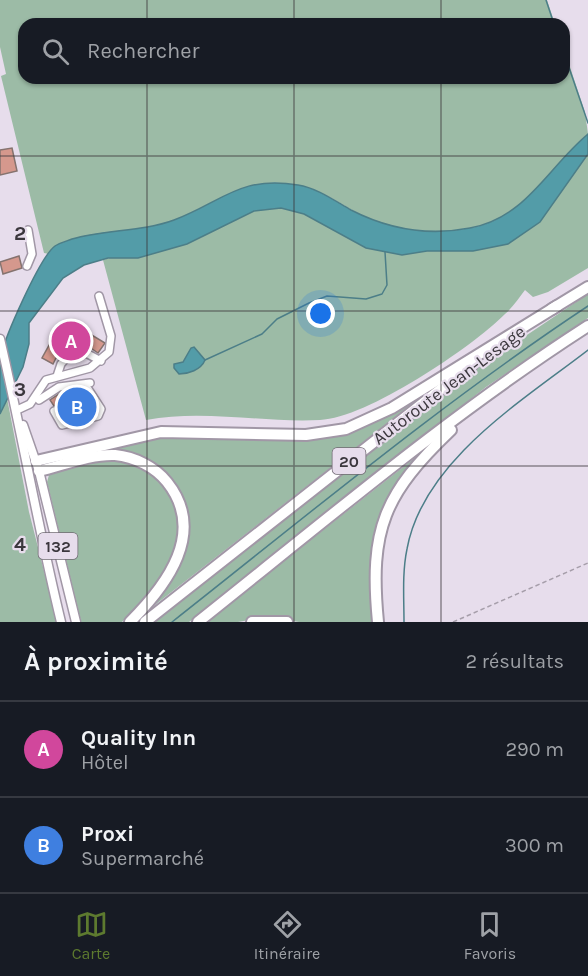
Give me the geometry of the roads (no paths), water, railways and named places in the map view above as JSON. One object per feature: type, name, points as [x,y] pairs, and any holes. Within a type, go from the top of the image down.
[{"type":"highway","name":"Autoroute Jean-Lesage","points":[[145,622],[439,390],[496,347],[588,287]]},
{"type":"highway","points":[[32,467],[161,432],[306,435],[346,429],[392,408],[557,306]]},
{"type":"highway","name":"Autoroute Jean-Lesage","points":[[198,622],[512,377],[588,326]]},
{"type":"highway","points":[[378,622],[375,579],[376,548],[393,498],[409,472],[512,377]]},
{"type":"highway","points":[[32,467],[99,456],[125,456],[150,466],[165,479],[175,493],[182,509],[184,523],[182,549],[167,578],[130,622]]},
{"type":"highway","points":[[252,622],[288,622]]},
{"type":"main road","name":"132","points":[[0,339],[32,467],[76,622]]},
{"type":"main road","name":"132","points":[[32,467],[38,529],[61,622]]},
{"type":"lane","points":[[27,266],[32,254],[28,230]]},
{"type":"lane","points":[[17,410],[30,404],[46,380],[83,371],[101,362],[109,352],[112,343],[99,296]]},
{"type":"lane","points":[[57,376],[61,364],[69,355],[86,353],[101,362]]},
{"type":"lane","points":[[39,400],[59,387],[89,386],[100,409],[98,416],[62,425],[54,411]]},
{"type":"water","points":[[588,134],[588,154],[540,222],[508,244],[473,251],[427,251],[402,255],[366,248],[304,214],[281,208],[254,211],[187,244],[138,258],[108,258],[84,265],[63,278],[29,323],[29,344],[23,367],[0,414],[0,360],[3,350],[15,318],[40,266],[48,253],[59,244],[85,236],[162,224],[246,187],[278,183],[312,189],[365,217],[394,226],[424,231],[470,228],[490,222],[521,203]]},
{"type":"water","points":[[194,347],[205,360],[194,371],[179,374],[174,364],[183,362],[191,348]]},
{"type":"waterway","points":[[546,0],[552,18]]},
{"type":"waterway","points":[[570,70],[588,123]]},
{"type":"waterway","points":[[205,360],[262,334],[277,319],[327,296],[366,299],[382,294],[387,285],[385,252]]},
{"type":"waterway","points":[[172,622],[429,420],[588,306]]},
{"type":"waterway","points":[[404,622],[405,558],[417,517],[433,488],[454,461],[479,436],[506,412],[588,350]]},
{"type":"place","name":"Quality Inn","points":[[71,341]]},
{"type":"place","name":"Proxi","points":[[77,407]]}]
